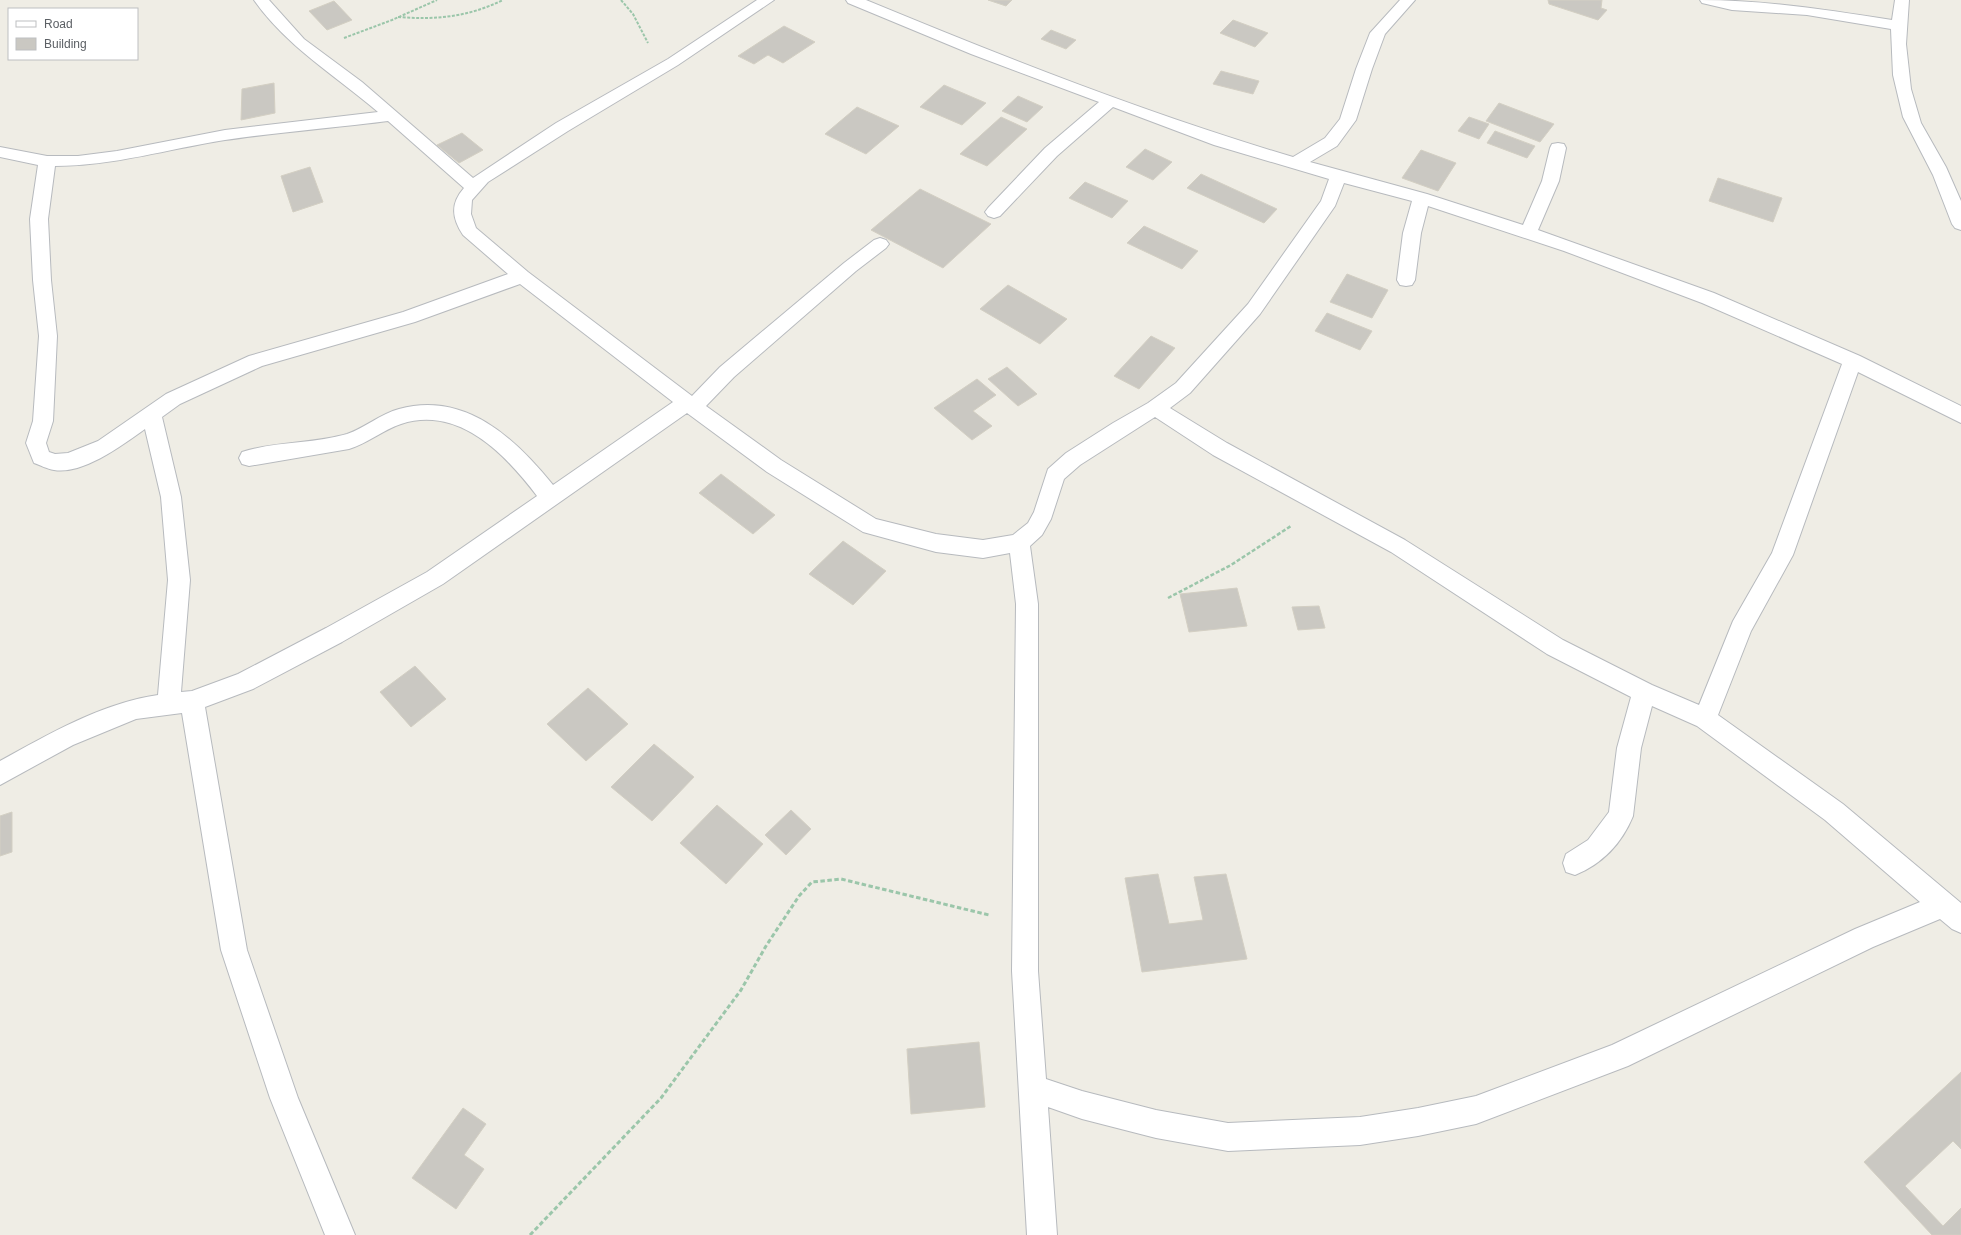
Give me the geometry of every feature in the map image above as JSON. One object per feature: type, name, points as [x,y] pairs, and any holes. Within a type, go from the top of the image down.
[{"type":"street","points":[[261,0],[300,42],[356,85],[474,188]]},
{"type":"street","points":[[768,0],[482,178],[464,199],[462,214],[469,231],[522,276],[690,405],[774,466],[870,526],[936,543],[975,548],[1019,543],[1035,529],[1044,512],[1055,475],[1073,459],[1120,428],[1155,408],[1183,388],[1254,309],[1291,259],[1329,202],[1338,176]]},
{"type":"street","points":[[853,0],[976,51],[1220,141],[1338,176],[1421,198],[1528,233],[1708,298],[1853,361],[1961,415]]},
{"type":"street","points":[[1707,0],[1732,6],[1807,11],[1900,26]]},
{"type":"street","points":[[1902,0],[1900,26],[1902,87],[1911,119],[1934,159],[1961,224]]},
{"type":"street","points":[[1296,163],[1331,142],[1348,120],[1364,69],[1378,33],[1403,1]]},
{"type":"street","points":[[994,212],[1051,152],[1110,100]]},
{"type":"street","points":[[0,152],[47,161],[78,161],[117,156],[225,136],[390,116]]},
{"type":"street","points":[[1528,233],[1550,185],[1556,168],[1558,148]]},
{"type":"street","points":[[47,161],[39,219],[42,280],[48,336],[43,421],[36,443],[41,457],[55,462],[68,461],[86,456],[105,447],[173,399],[256,361],[408,317],[522,276]]},
{"type":"street","points":[[1406,280],[1410,259],[1412,233],[1421,198]]},
{"type":"street","points":[[0,774],[65,737],[135,709],[181,703],[244,682],[435,578],[690,405],[850,267],[880,244]]},
{"type":"street","points":[[1705,719],[1741,628],[1782,555],[1853,361]]},
{"type":"street","points":[[1155,408],[1220,449],[1318,501],[1398,546],[1555,647],[1644,692],[1705,719],[1834,812],[1952,913]]},
{"type":"street","points":[[249,458],[349,441],[364,436],[398,416],[427,412],[453,415],[492,436],[521,461],[551,498]]},
{"type":"street","points":[[152,414],[171,497],[179,580],[181,703],[234,950],[284,1098],[340,1235]]},
{"type":"street","points":[[1019,543],[1027,604],[1026,971],[1042,1235]]},
{"type":"street","points":[[1575,863],[1597,849],[1620,816],[1630,748],[1644,692]]},
{"type":"street","points":[[1033,1088],[1082,1105],[1156,1124],[1228,1138],[1360,1131],[1418,1122],[1476,1110],[1618,1056],[1864,938],[1952,913]]},
{"type":"path","points":[[312,51],[437,0]]},
{"type":"path","points":[[398,17],[424,20],[460,17],[488,8],[503,0]]},
{"type":"path","points":[[621,0],[633,14],[648,44],[651,74]]},
{"type":"path","points":[[1168,598],[1230,565],[1288,528],[1318,501]]},
{"type":"path","points":[[530,1235],[662,1098],[741,990],[766,946],[799,896],[812,882],[841,879],[1025,924]]},
{"type":"building","points":[[988,0],[1012,0],[1006,6]]},
{"type":"building","points":[[1548,0],[1602,0],[1601,8],[1607,10],[1598,20],[1549,4]]},
{"type":"building","points":[[334,1],[352,20],[327,30],[309,11]]},
{"type":"building","points":[[1233,20],[1268,33],[1255,47],[1220,33]]},
{"type":"building","points":[[784,26],[815,42],[783,63],[768,55],[754,64],[738,56]]},
{"type":"building","points":[[1051,30],[1076,40],[1066,49],[1041,39]]},
{"type":"building","points":[[1221,71],[1259,81],[1253,94],[1213,84]]},
{"type":"building","points":[[274,83],[275,113],[241,120],[242,89]]},
{"type":"building","points":[[944,85],[986,103],[962,125],[920,107]]},
{"type":"building","points":[[1018,96],[1043,107],[1027,122],[1002,111]]},
{"type":"building","points":[[1499,103],[1554,124],[1540,142],[1486,121]]},
{"type":"building","points":[[857,107],[899,126],[866,154],[825,134]]},
{"type":"building","points":[[1001,117],[1027,129],[987,166],[960,154]]},
{"type":"building","points":[[1469,117],[1489,124],[1479,139],[1458,131]]},
{"type":"building","points":[[1495,131],[1535,146],[1527,158],[1487,143]]},
{"type":"building","points":[[462,133],[483,150],[459,163],[437,145]]},
{"type":"building","points":[[1145,149],[1172,162],[1153,180],[1126,167]]},
{"type":"building","points":[[1421,150],[1456,163],[1438,191],[1402,178]]},
{"type":"building","points":[[310,167],[323,202],[293,212],[281,176]]},
{"type":"building","points":[[1201,174],[1277,209],[1264,223],[1187,188]]},
{"type":"building","points":[[1718,178],[1782,198],[1773,222],[1709,201]]},
{"type":"building","points":[[1085,182],[1128,201],[1112,218],[1069,198]]},
{"type":"building","points":[[920,189],[991,224],[943,268],[871,230]]},
{"type":"building","points":[[1144,226],[1198,251],[1182,269],[1127,243]]},
{"type":"building","points":[[1347,274],[1388,290],[1372,318],[1330,302]]},
{"type":"building","points":[[1008,285],[1067,319],[1040,344],[980,309]]},
{"type":"building","points":[[1327,313],[1372,331],[1360,350],[1315,331]]},
{"type":"building","points":[[1151,336],[1175,348],[1139,389],[1114,376]]},
{"type":"building","points":[[1007,367],[1037,394],[1018,406],[988,379]]},
{"type":"building","points":[[977,379],[996,395],[973,411],[992,426],[972,440],[934,408]]},
{"type":"building","points":[[721,474],[775,515],[753,534],[699,493]]},
{"type":"building","points":[[843,541],[886,571],[853,605],[809,574]]},
{"type":"building","points":[[1237,588],[1247,626],[1189,632],[1180,594]]},
{"type":"building","points":[[1319,606],[1325,628],[1298,630],[1292,607]]},
{"type":"building","points":[[415,666],[446,699],[411,727],[380,692]]},
{"type":"building","points":[[588,688],[628,724],[586,761],[547,724]]},
{"type":"building","points":[[654,744],[694,777],[652,821],[611,787]]},
{"type":"building","points":[[717,805],[763,844],[726,884],[680,843]]},
{"type":"building","points":[[791,810],[811,829],[786,855],[765,835]]},
{"type":"building","points":[[12,812],[12,852],[0,856],[0,816]]},
{"type":"building","points":[[1158,874],[1169,924],[1203,920],[1194,877],[1226,874],[1247,959],[1142,972],[1125,878]]},
{"type":"building","points":[[979,1042],[985,1107],[911,1114],[907,1049]]},
{"type":"building","points":[[1961,1072],[1961,1149],[1953,1141],[1905,1186],[1943,1226],[1961,1208],[1961,1235],[1932,1235],[1864,1162]]},
{"type":"building","points":[[463,1108],[486,1124],[464,1155],[484,1169],[456,1209],[412,1178]]}]
